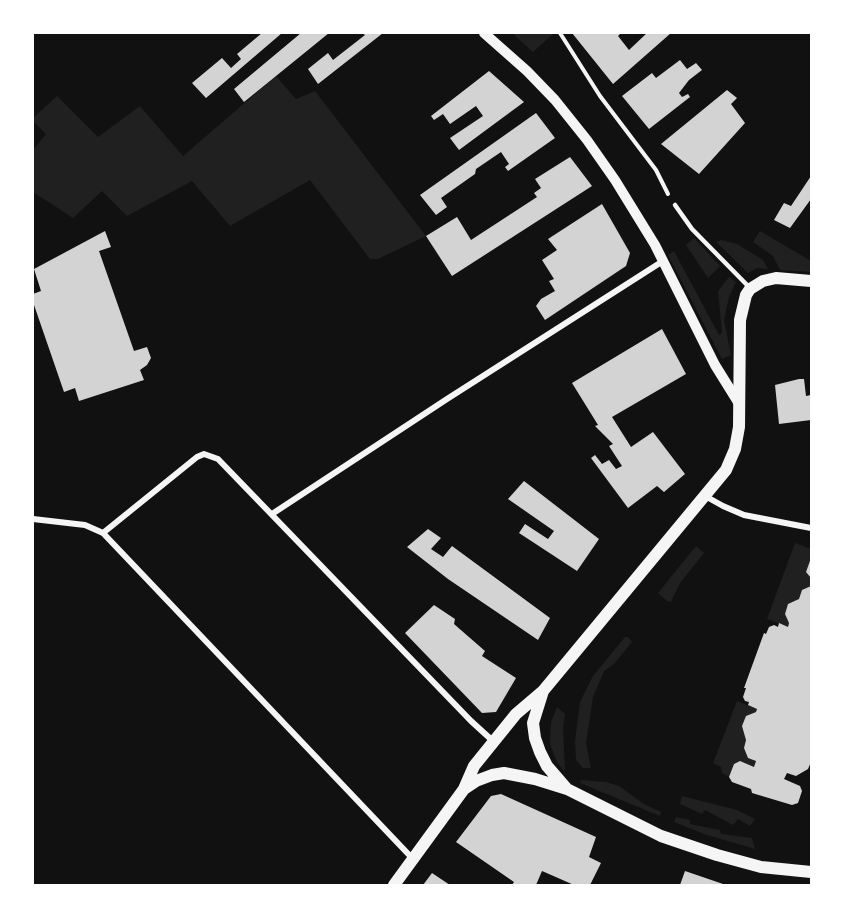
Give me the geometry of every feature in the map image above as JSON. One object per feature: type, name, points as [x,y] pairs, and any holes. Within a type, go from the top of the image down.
[{"type":"main road","points":[[394,885],[464,789],[474,766],[516,714],[543,691],[726,470],[735,449],[739,427],[740,320],[743,300],[750,289],[764,281],[776,278],[811,281]]},
{"type":"main road","points":[[543,691],[533,723],[535,738],[548,766],[567,789]]},
{"type":"main road","points":[[464,789],[492,775],[504,773],[535,779],[567,789],[661,836],[717,855],[761,867],[811,872]]},
{"type":"street","points":[[484,33],[527,71],[555,100],[615,180],[663,261],[715,365],[738,402]]},
{"type":"street","points":[[272,514],[663,261]]},
{"type":"street","points":[[103,533],[197,456],[204,454],[218,459],[463,713],[494,742]]},
{"type":"street","points":[[705,496],[744,515],[811,528]]},
{"type":"street","points":[[33,519],[85,525],[103,533],[413,859]]},
{"type":"lane","points":[[675,205],[692,229],[742,278],[750,289]]},
{"type":"path","points":[[560,33],[600,96],[656,170],[675,205]]},
{"type":"shaded area","points":[[512,33],[554,33],[533,52]]},
{"type":"shaded area","points":[[276,76],[296,99],[315,91],[426,236],[378,259],[370,259],[310,180],[230,226],[192,181],[127,216],[102,191],[73,218],[33,192],[33,150],[46,134],[33,121],[33,118],[57,96],[98,137],[140,106],[183,156]]},
{"type":"shaded area","points":[[760,231],[811,261],[811,272],[780,270],[773,256],[753,242]]},
{"type":"shaded area","points":[[694,238],[720,266],[708,278],[686,245]]},
{"type":"shaded area","points":[[721,240],[737,244],[763,260],[768,269],[757,268],[748,273],[716,242]]},
{"type":"shaded area","points":[[674,251],[719,335],[722,333],[718,291],[729,277],[736,282],[729,297],[724,320],[731,355],[722,359],[668,255]]},
{"type":"shaded area","points":[[795,543],[811,549],[811,560],[806,572],[811,578],[811,586],[803,590],[799,599],[788,605],[785,614],[789,623],[788,627],[767,619]]},
{"type":"shaded area","points":[[696,546],[704,553],[680,583],[671,602],[667,601],[658,593]]},
{"type":"shaded area","points":[[625,637],[632,642],[614,664],[604,671],[593,697],[586,743],[591,768],[583,768],[576,760],[575,741],[580,702],[593,676]]},
{"type":"shaded area","points":[[737,701],[757,709],[756,712],[746,716],[744,748],[748,758],[756,761],[754,767],[740,761],[734,764],[729,777],[722,773],[721,767],[713,763]]},
{"type":"shaded area","points":[[557,707],[565,714],[563,728],[565,770],[557,762],[550,744],[551,722]]},
{"type":"shaded area","points":[[581,780],[606,782],[619,786],[644,804],[661,812],[660,816],[580,783]]},
{"type":"shaded area","points":[[682,796],[737,810],[755,819],[750,826],[738,819],[733,825],[705,810],[702,814],[680,804]]},
{"type":"shaded area","points":[[676,817],[690,820],[690,824],[720,830],[721,834],[752,838],[755,849],[704,834],[674,822]]},
{"type":"building","points":[[262,33],[282,33],[206,98],[192,83],[222,58],[231,68],[241,59],[237,54]]},
{"type":"building","points":[[301,33],[329,33],[244,102],[234,89]]},
{"type":"building","points":[[362,33],[383,33],[318,84],[308,69],[328,53],[333,60],[365,35]]},
{"type":"building","points":[[572,33],[621,33],[618,36],[629,50],[647,33],[671,33],[613,84]]},
{"type":"building","points":[[680,60],[687,69],[696,63],[702,70],[689,80],[679,93],[682,97],[688,94],[690,97],[649,129],[622,96],[652,73],[656,78]]},
{"type":"building","points":[[489,71],[524,102],[459,150],[450,138],[483,116],[476,106],[450,124],[443,114],[434,120],[431,116]]},
{"type":"building","points":[[727,90],[737,98],[731,104],[745,123],[699,174],[661,144]]},
{"type":"building","points":[[536,113],[555,138],[508,171],[505,167],[509,164],[501,152],[441,198],[447,207],[436,215],[420,195]]},
{"type":"building","points":[[570,157],[592,186],[452,276],[426,236],[457,217],[471,240],[537,197],[534,193],[541,188],[535,179]]},
{"type":"building","points":[[811,176],[811,199],[790,228],[774,220],[784,203],[791,206]]},
{"type":"building","points":[[602,204],[630,253],[626,266],[545,320],[536,306],[541,299],[555,291],[549,281],[554,279],[542,260],[557,250],[548,239]]},
{"type":"building","points":[[105,231],[111,247],[99,251],[134,351],[147,347],[151,358],[140,370],[144,380],[79,401],[75,388],[64,392],[33,302],[33,294],[41,291],[34,269]]},
{"type":"building","points":[[662,329],[686,374],[612,417],[631,447],[653,432],[685,474],[664,492],[657,486],[628,508],[591,458],[595,455],[602,464],[609,460],[616,469],[622,466],[609,446],[613,444],[595,426],[598,425],[572,383]]},
{"type":"building","points":[[804,379],[806,396],[811,395],[811,420],[779,424],[775,385]]},
{"type":"building","points":[[524,481],[599,539],[577,571],[519,533],[525,524],[548,539],[554,531],[508,499]]},
{"type":"building","points":[[428,529],[441,538],[431,549],[443,557],[452,546],[550,618],[538,640],[448,579],[407,547]]},
{"type":"building","points":[[811,558],[811,578],[806,572]]},
{"type":"building","points":[[811,586],[811,762],[808,769],[796,776],[787,773],[784,779],[800,786],[802,791],[798,803],[792,805],[752,793],[751,789],[732,782],[729,777],[734,764],[740,761],[754,767],[756,761],[748,758],[744,748],[746,740],[742,726],[746,716],[756,712],[757,709],[748,705],[749,702],[743,697],[746,688],[744,688],[764,633],[766,634],[769,627],[774,625],[778,627],[779,623],[788,627],[789,623],[785,614],[788,604],[799,599],[802,590]]},
{"type":"building","points":[[434,605],[455,619],[454,624],[485,651],[482,656],[516,678],[496,712],[482,713],[405,633]]},
{"type":"building","points":[[501,794],[596,837],[589,857],[601,863],[590,885],[574,885],[542,871],[536,885],[512,885],[514,882],[456,842],[491,796]]},
{"type":"building","points":[[685,871],[726,885],[680,885]]},
{"type":"building","points":[[432,873],[450,885],[423,885]]}]
